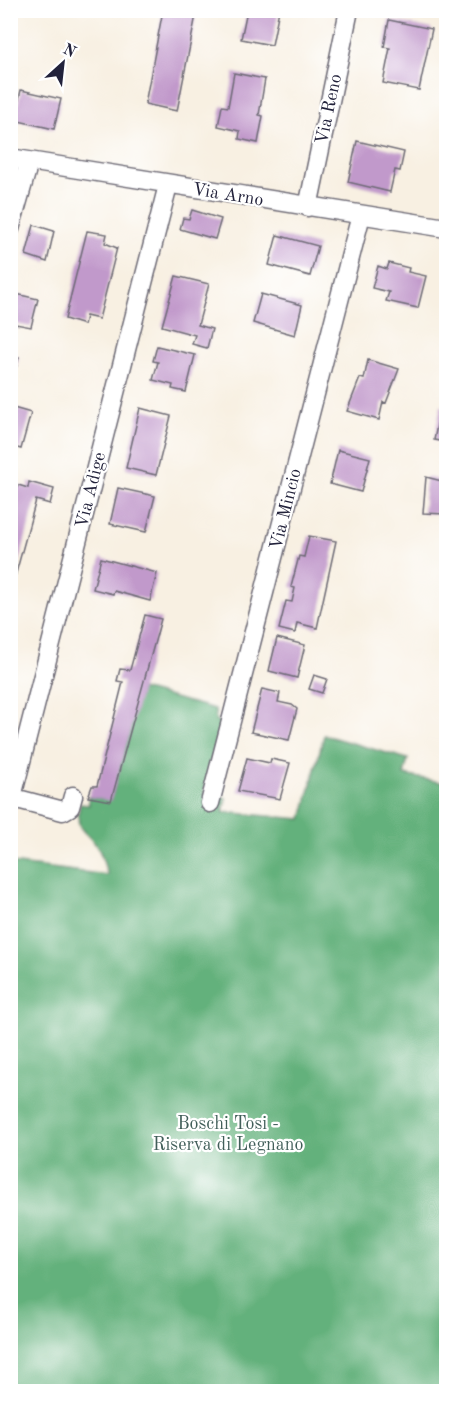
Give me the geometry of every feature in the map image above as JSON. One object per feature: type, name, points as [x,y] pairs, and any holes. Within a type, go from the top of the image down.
[{"type":"street","name":"Via Reno","points":[[308,207],[349,10]]},
{"type":"street","name":"Via Arno","points":[[10,159],[447,228]]},
{"type":"street","points":[[10,229],[29,162]]},
{"type":"street","name":"Via Adige","points":[[10,795],[14,789],[168,185]]},
{"type":"street","name":"Via Mincio","points":[[210,803],[361,215]]},
{"type":"street","points":[[10,795],[63,811],[70,807],[73,796]]},
{"type":"green space","name":"Boschi Tosi - Riserva di Legnano","points":[[141,689],[215,709],[216,721],[221,722],[204,792],[226,798],[223,812],[302,819],[324,735],[408,759],[404,775],[446,783],[446,1391],[11,1392],[11,863],[108,875],[98,848],[82,830],[78,821],[80,804],[89,805],[88,797],[111,800]]},
{"type":"building","points":[[163,10],[197,10],[177,111],[145,104]]},
{"type":"building","points":[[247,10],[279,10],[272,45],[241,39]]},
{"type":"building","points":[[389,20],[432,29],[419,90],[383,83],[390,48],[384,47]]},
{"type":"building","points":[[234,73],[265,79],[259,115],[263,116],[258,143],[239,139],[240,131],[218,126],[222,106],[228,107]]},
{"type":"building","points":[[21,90],[61,99],[54,129],[14,120]]},
{"type":"building","points":[[357,141],[404,152],[400,171],[395,170],[390,192],[348,182]]},
{"type":"building","points":[[192,210],[221,219],[215,239],[180,229],[183,218],[189,219]]},
{"type":"building","points":[[34,225],[54,231],[47,262],[26,255]]},
{"type":"building","points":[[87,231],[107,234],[105,243],[117,248],[99,319],[86,316],[84,325],[65,319]]},
{"type":"building","points":[[277,235],[318,246],[310,276],[269,265]]},
{"type":"building","points":[[389,263],[409,268],[408,272],[426,276],[418,308],[386,301],[389,292],[372,288],[378,266],[387,269]]},
{"type":"building","points":[[176,276],[209,284],[198,325],[212,329],[207,348],[192,344],[195,335],[162,326]]},
{"type":"building","points":[[16,294],[38,299],[31,327],[10,323]]},
{"type":"building","points":[[261,294],[302,305],[295,335],[253,323]]},
{"type":"building","points":[[157,346],[195,355],[186,392],[172,389],[173,385],[153,380],[158,362],[153,361]]},
{"type":"building","points":[[10,355],[19,357],[11,387],[10,386]]},
{"type":"building","points":[[368,360],[399,369],[386,403],[383,402],[379,420],[347,411],[360,378],[364,379]]},
{"type":"building","points":[[441,406],[446,407],[446,442],[434,440]]},
{"type":"building","points":[[10,407],[31,413],[21,449],[10,446]]},
{"type":"building","points":[[140,408],[171,416],[156,475],[126,468]]},
{"type":"building","points":[[338,450],[370,458],[361,492],[330,484]]},
{"type":"building","points":[[426,477],[446,482],[446,514],[423,513]]},
{"type":"building","points":[[29,482],[54,489],[50,504],[36,500],[10,595],[10,509],[18,485],[28,488]]},
{"type":"building","points":[[118,488],[155,496],[146,532],[110,524]]},
{"type":"building","points":[[309,536],[336,541],[317,628],[297,623],[295,633],[279,629],[286,601],[292,602],[295,588],[291,587],[299,556],[304,557]]},
{"type":"building","points":[[101,558],[157,573],[150,601],[114,591],[113,594],[93,589]]},
{"type":"building","points":[[145,615],[161,619],[111,801],[88,797],[92,786],[97,786],[123,682],[117,681],[120,669],[130,670]]},
{"type":"building","points":[[277,638],[305,645],[297,678],[269,671]]},
{"type":"building","points":[[314,675],[327,679],[322,693],[309,689]]},
{"type":"building","points":[[262,689],[280,693],[278,702],[292,705],[297,709],[289,740],[251,732]]},
{"type":"building","points":[[247,758],[270,763],[271,759],[290,763],[280,799],[238,791]]}]
